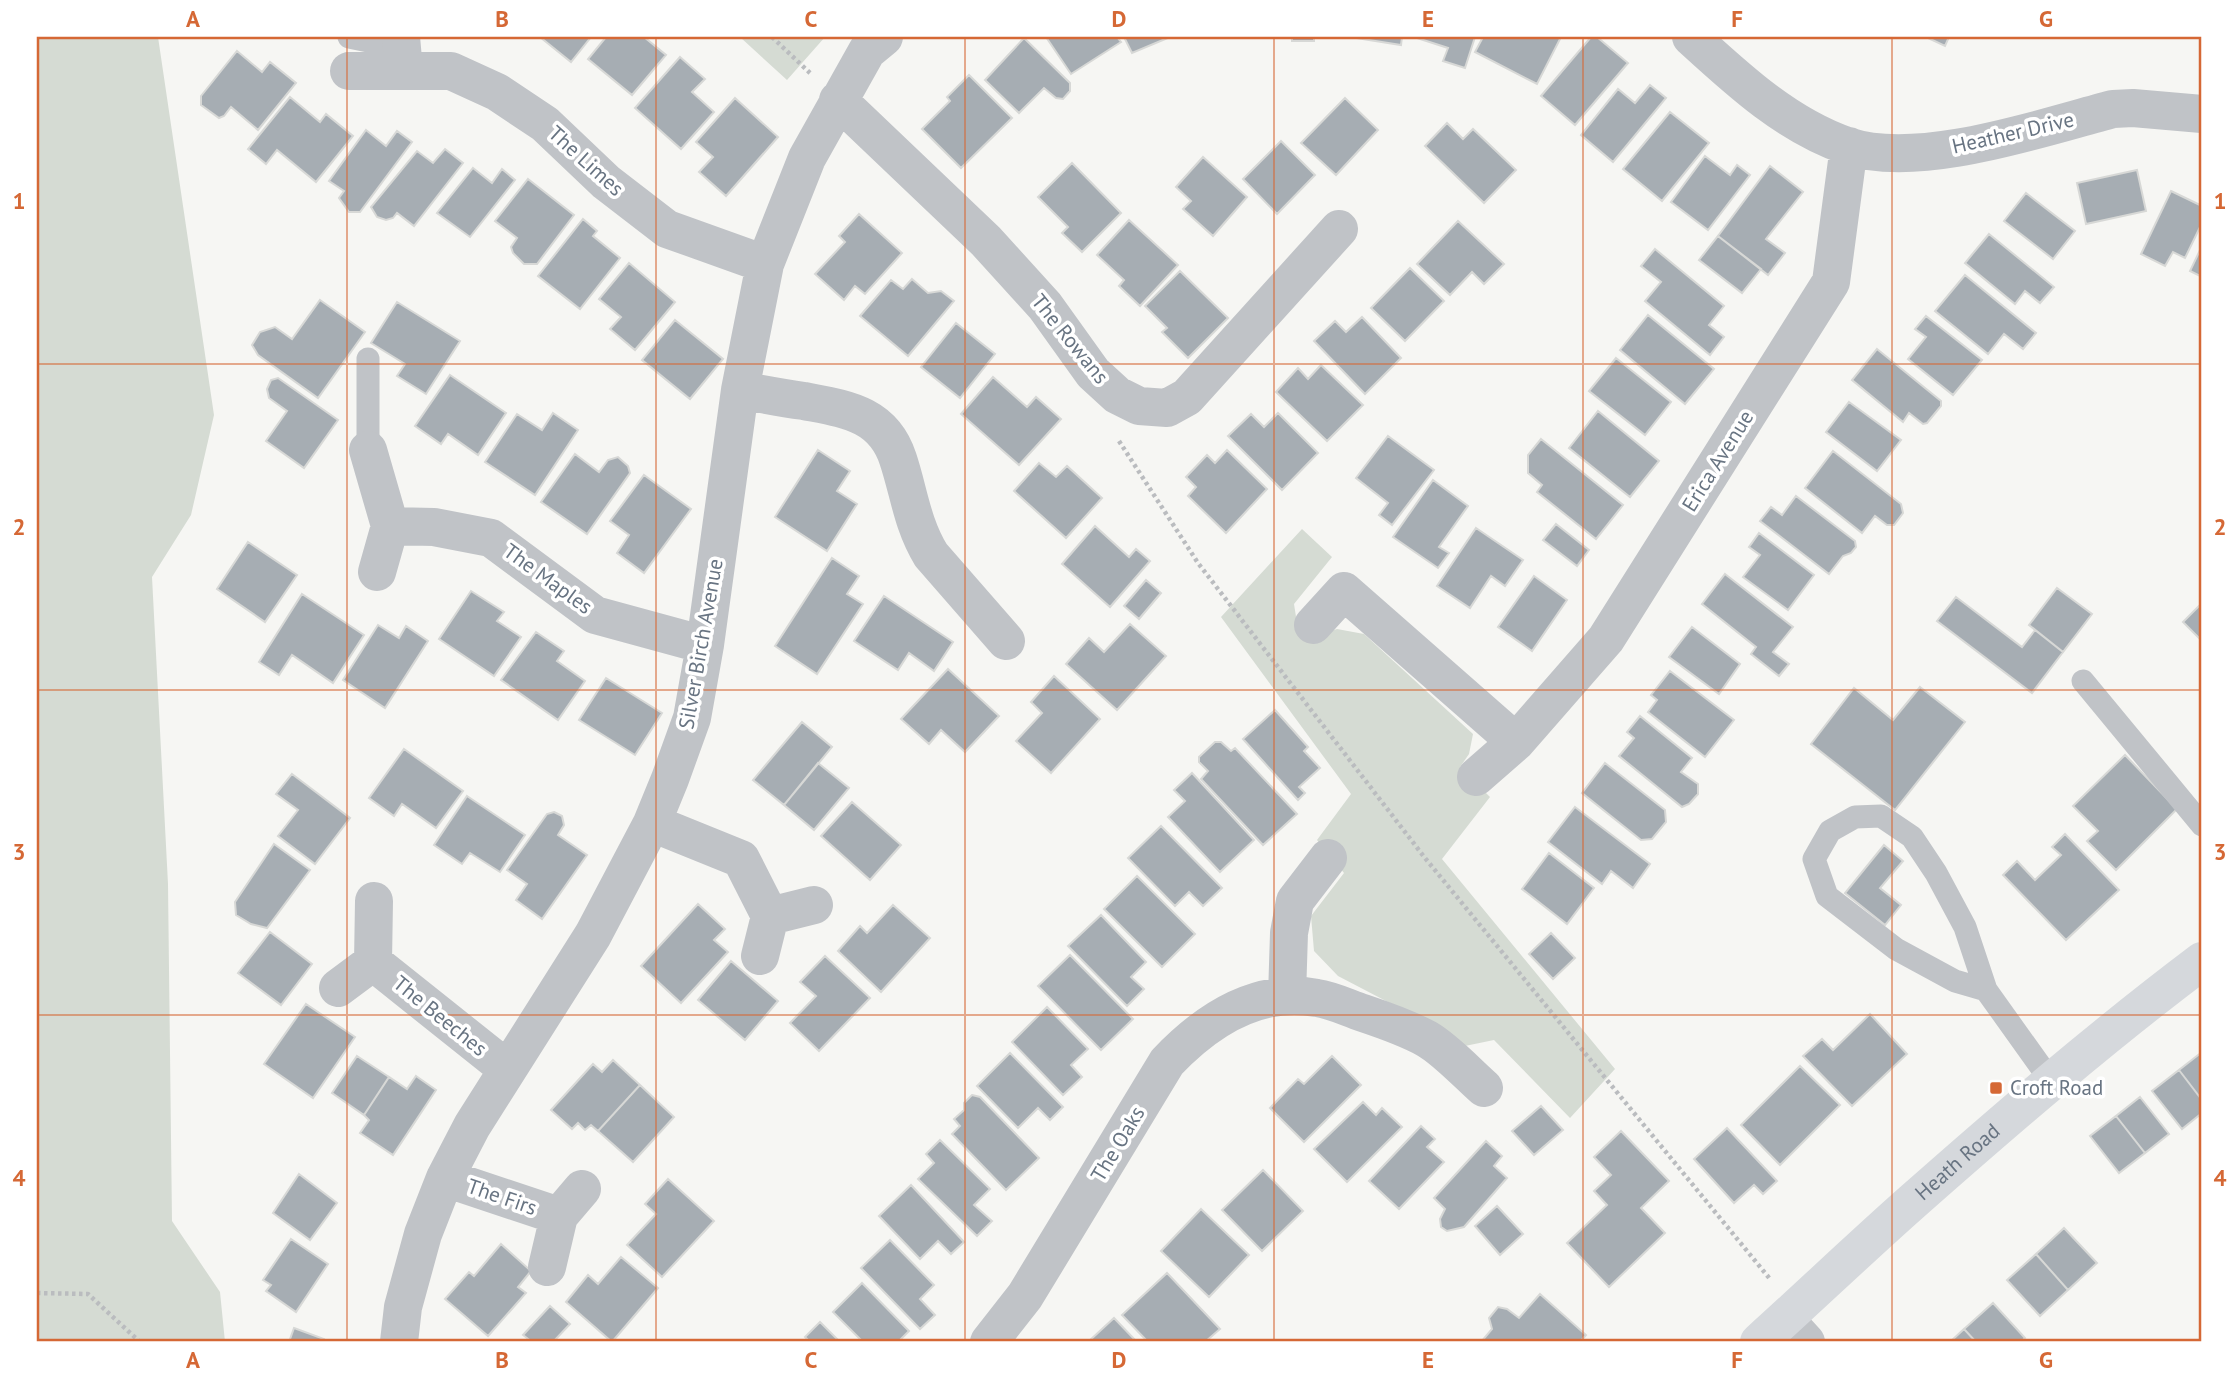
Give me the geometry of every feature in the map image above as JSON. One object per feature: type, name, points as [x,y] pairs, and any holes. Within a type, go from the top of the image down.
[{"type":"street","name":"Silver Birch Avenue","points":[[399,1342],[403,1307],[423,1234],[445,1178],[472,1126],[593,935],[652,823],[692,718],[705,645],[740,390],[765,264],[807,158],[867,51],[884,37]]},
{"type":"street","name":"Heather Drive","points":[[1691,37],[1790,118],[1849,146],[1881,152],[1976,146],[2113,109],[2133,108],[2202,114]]},
{"type":"street","name":"The Limes","points":[[349,54],[402,52],[497,92],[545,124],[606,183],[667,229],[765,264]]},
{"type":"street","name":"The Rowans","points":[[838,100],[986,241],[1045,306],[1093,373],[1117,395],[1139,406],[1167,408],[1187,397],[1339,229]]},
{"type":"street","name":"Erica Avenue","points":[[1476,777],[1516,742],[1606,639],[1831,282],[1849,146]]},
{"type":"street","points":[[740,390],[850,410],[870,420],[886,435],[898,457],[913,520],[926,547],[1006,641]]},
{"type":"street","points":[[368,450],[390,526],[377,572]]},
{"type":"street","name":"The Maples","points":[[390,526],[434,527],[491,538],[595,615],[705,645]]},
{"type":"street","points":[[1313,625],[1344,591],[1516,742]]},
{"type":"street","points":[[652,823],[741,859],[770,916],[760,956]]},
{"type":"street","points":[[1287,996],[1289,933],[1295,901],[1328,858]]},
{"type":"street","name":"The Beeches","points":[[373,962],[374,901]]},
{"type":"street","points":[[770,916],[814,905]]},
{"type":"street","name":"Heath Road","points":[[1783,1334],[1910,1204],[2051,1081],[2202,961]]},
{"type":"street","name":"The Beeches","points":[[373,962],[507,1069]]},
{"type":"street","name":"The Beeches","points":[[338,988],[373,962]]},
{"type":"street","name":"The Oaks","points":[[989,1342],[1025,1296],[1167,1062],[1190,1037],[1223,1016],[1258,999],[1287,996],[1318,998],[1380,1019],[1429,1040],[1484,1088]]},
{"type":"street","name":"The Firs","points":[[445,1178],[570,1203],[547,1267]]},
{"type":"lane","points":[[368,359],[368,450]]},
{"type":"lane","points":[[2083,681],[2202,825]]},
{"type":"lane","points":[[1986,990],[1955,981],[1896,949],[1827,896],[1814,859],[1830,831],[1855,817],[1881,816],[1912,837],[1936,873],[1965,927],[1986,990],[2051,1081]]},
{"type":"path","points":[[772,37],[838,100]]},
{"type":"path","points":[[1118,440],[1198,563],[1425,858],[1768,1275],[1783,1334]]},
{"type":"path","points":[[37,1293],[88,1294],[140,1342]]},
{"type":"shaded area","points":[[37,37],[158,37],[214,415],[191,515],[152,577],[168,884],[172,1221],[220,1292],[225,1342],[37,1342]]},
{"type":"shaded area","points":[[740,37],[825,37],[787,80]]},
{"type":"shaded area","points":[[1302,529],[1332,557],[1294,604],[1297,623],[1313,637],[1337,629],[1364,634],[1473,734],[1469,754],[1460,767],[1490,797],[1442,859],[1615,1069],[1570,1118],[1494,1040],[1460,1047],[1407,1012],[1338,976],[1314,951],[1311,916],[1344,873],[1317,840],[1351,794],[1221,617]]},
{"type":"building","points":[[540,37],[591,37],[571,62]]},
{"type":"building","points":[[606,37],[644,37],[666,55],[632,95],[588,59]]},
{"type":"building","points":[[1046,37],[1117,37],[1121,42],[1071,74]]},
{"type":"building","points":[[1124,37],[1170,37],[1132,53]]},
{"type":"building","points":[[1292,37],[1314,37],[1314,41],[1292,41]]},
{"type":"building","points":[[1350,37],[1402,37],[1401,45]]},
{"type":"building","points":[[1414,37],[1475,37],[1465,68],[1443,61],[1448,48]]},
{"type":"building","points":[[1483,37],[1561,37],[1537,84],[1475,52]]},
{"type":"building","points":[[1591,37],[1597,37],[1628,63],[1575,125],[1541,96]]},
{"type":"building","points":[[1926,37],[1949,37],[1945,46]]},
{"type":"building","points":[[1024,38],[1070,83],[1070,91],[1063,99],[1056,98],[1044,88],[1019,113],[985,80]]},
{"type":"building","points":[[237,51],[262,72],[270,62],[296,83],[258,130],[231,107],[219,118],[201,105],[201,96]]},
{"type":"building","points":[[680,57],[705,79],[692,92],[714,112],[681,149],[635,108]]},
{"type":"building","points":[[969,75],[1012,118],[961,168],[922,129],[950,101],[947,97]]},
{"type":"building","points":[[1650,85],[1666,98],[1613,162],[1581,135],[1618,89],[1635,103]]},
{"type":"building","points":[[290,97],[320,122],[326,114],[353,136],[316,182],[277,150],[266,164],[248,149]]},
{"type":"building","points":[[735,98],[778,137],[726,196],[699,172],[713,157],[696,142]]},
{"type":"building","points":[[1345,98],[1378,130],[1336,175],[1301,143]]},
{"type":"building","points":[[1670,112],[1709,143],[1662,201],[1623,169]]},
{"type":"building","points":[[1447,123],[1463,139],[1473,129],[1516,170],[1484,203],[1425,146]]},
{"type":"building","points":[[366,130],[386,146],[397,131],[412,142],[360,212],[349,212],[339,198],[344,191],[329,181]]},
{"type":"building","points":[[1281,141],[1315,175],[1277,214],[1243,179]]},
{"type":"building","points":[[445,149],[463,163],[414,226],[397,213],[386,220],[377,217],[371,207],[417,151],[433,163]]},
{"type":"building","points":[[1705,156],[1730,175],[1737,165],[1750,175],[1708,230],[1671,202]]},
{"type":"building","points":[[1203,157],[1247,197],[1213,236],[1183,209],[1191,201],[1176,187]]},
{"type":"building","points":[[1072,163],[1121,213],[1082,252],[1062,233],[1068,227],[1038,197]]},
{"type":"building","points":[[1770,166],[1803,192],[1766,239],[1785,253],[1768,275],[1718,236]]},
{"type":"building","points":[[473,168],[492,183],[502,169],[515,180],[470,237],[437,213]]},
{"type":"building","points":[[2137,170],[2146,211],[2086,224],[2077,183]]},
{"type":"building","points":[[528,179],[574,215],[537,264],[524,264],[513,253],[511,247],[517,238],[495,221]]},
{"type":"building","points":[[2171,191],[2202,206],[2202,223],[2185,258],[2173,252],[2165,266],[2141,254]]},
{"type":"building","points":[[2026,193],[2075,231],[2053,259],[2004,221]]},
{"type":"building","points":[[859,214],[902,253],[865,294],[855,286],[844,300],[815,274],[845,242],[839,236]]},
{"type":"building","points":[[583,219],[597,231],[593,236],[620,258],[580,309],[538,276]]},
{"type":"building","points":[[1129,220],[1178,265],[1140,306],[1119,286],[1124,280],[1097,255]]},
{"type":"building","points":[[1458,221],[1504,264],[1484,284],[1472,272],[1450,295],[1417,264]]},
{"type":"building","points":[[1989,234],[2054,287],[2040,303],[2025,291],[2015,304],[1965,263]]},
{"type":"building","points":[[1718,236],[1761,269],[1742,293],[1699,260]]},
{"type":"building","points":[[2202,246],[2202,277],[2190,271]]},
{"type":"building","points":[[1655,249],[1724,306],[1709,325],[1724,337],[1710,355],[1645,301],[1661,282],[1641,266]]},
{"type":"building","points":[[629,263],[675,302],[635,350],[610,329],[621,317],[599,299]]},
{"type":"building","points":[[1410,268],[1444,301],[1405,341],[1371,308]]},
{"type":"building","points":[[1180,271],[1228,318],[1188,358],[1162,332],[1167,328],[1145,306]]},
{"type":"building","points":[[1965,275],[2036,333],[2023,349],[2004,334],[1988,354],[1935,311]]},
{"type":"building","points":[[912,279],[928,293],[941,291],[954,301],[908,356],[860,316],[891,280],[903,289]]},
{"type":"building","points":[[320,300],[365,332],[318,398],[258,355],[252,345],[260,332],[275,327],[292,339]]},
{"type":"building","points":[[397,302],[460,341],[426,394],[397,376],[405,364],[371,343]]},
{"type":"building","points":[[1648,315],[1714,369],[1685,404],[1620,350]]},
{"type":"building","points":[[1926,316],[1982,360],[1953,395],[1908,359],[1926,337],[1915,329]]},
{"type":"building","points":[[1362,317],[1401,358],[1365,394],[1314,341],[1335,321],[1346,332]]},
{"type":"building","points":[[675,320],[723,359],[690,399],[642,360]]},
{"type":"building","points":[[956,323],[995,354],[960,398],[921,367]]},
{"type":"building","points":[[1877,349],[1941,401],[1941,406],[1927,423],[1923,424],[1909,413],[1903,422],[1852,380]]},
{"type":"building","points":[[1616,358],[1671,402],[1645,435],[1589,391]]},
{"type":"building","points":[[1321,365],[1363,405],[1327,441],[1276,392],[1298,368],[1308,379]]},
{"type":"building","points":[[450,375],[506,413],[478,455],[448,434],[441,444],[415,426]]},
{"type":"building","points":[[993,377],[1027,407],[1036,397],[1061,419],[1019,465],[961,414]]},
{"type":"building","points":[[278,378],[338,420],[304,468],[266,441],[287,411],[269,398],[267,389],[271,380]]},
{"type":"building","points":[[1849,402],[1901,440],[1877,471],[1826,432]]},
{"type":"building","points":[[1598,411],[1659,461],[1630,497],[1569,448]]},
{"type":"building","points":[[553,413],[578,430],[535,495],[485,462],[517,414],[542,430]]},
{"type":"building","points":[[1278,413],[1318,453],[1282,490],[1228,436],[1251,414],[1264,427]]},
{"type":"building","points":[[1388,436],[1434,470],[1392,525],[1379,515],[1388,503],[1356,478]]},
{"type":"building","points":[[1541,439],[1623,505],[1596,539],[1537,492],[1542,485],[1528,473],[1528,455]]},
{"type":"building","points":[[818,450],[850,471],[837,491],[857,504],[827,551],[775,517]]},
{"type":"building","points":[[1227,450],[1267,489],[1226,533],[1188,496],[1196,487],[1186,477],[1207,455],[1215,463]]},
{"type":"building","points":[[1833,451],[1901,504],[1903,513],[1894,525],[1887,525],[1875,516],[1862,533],[1805,488]]},
{"type":"building","points":[[575,454],[599,472],[608,460],[618,457],[628,466],[630,473],[587,534],[541,502]]},
{"type":"building","points":[[1039,463],[1056,477],[1067,466],[1102,498],[1066,538],[1014,491]]},
{"type":"building","points":[[644,475],[691,509],[644,573],[617,553],[629,535],[610,521]]},
{"type":"building","points":[[1433,480],[1468,506],[1439,547],[1449,553],[1438,568],[1393,537]]},
{"type":"building","points":[[1796,496],[1855,541],[1856,547],[1843,556],[1829,574],[1760,521],[1771,507],[1782,515]]},
{"type":"building","points":[[1556,524],[1589,550],[1577,566],[1543,540]]},
{"type":"building","points":[[1095,526],[1129,557],[1136,549],[1150,561],[1110,607],[1062,564]]},
{"type":"building","points":[[1476,528],[1523,560],[1505,586],[1491,576],[1470,608],[1437,586]]},
{"type":"building","points":[[1759,533],[1814,575],[1788,610],[1743,577],[1760,555],[1749,547]]},
{"type":"building","points":[[248,542],[297,575],[265,622],[217,589]]},
{"type":"building","points":[[832,558],[859,576],[847,594],[863,604],[817,674],[775,646]]},
{"type":"building","points":[[1725,574],[1793,627],[1773,652],[1789,664],[1779,676],[1751,654],[1756,647],[1702,604]]},
{"type":"building","points":[[1534,576],[1567,600],[1532,651],[1498,627]]},
{"type":"building","points":[[1146,580],[1161,593],[1139,619],[1124,606]]},
{"type":"building","points":[[2057,588],[2092,614],[2063,652],[2029,625]]},
{"type":"building","points":[[471,591],[504,612],[497,621],[521,637],[494,676],[439,639]]},
{"type":"building","points":[[302,594],[364,635],[333,683],[292,655],[279,675],[259,662]]},
{"type":"building","points":[[884,596],[953,642],[934,671],[909,653],[898,670],[854,641]]},
{"type":"building","points":[[1956,597],[2022,647],[2035,630],[2063,652],[2032,693],[1937,621]]},
{"type":"building","points":[[2202,603],[2202,641],[2183,622]]},
{"type":"building","points":[[1130,624],[1166,656],[1117,710],[1066,664],[1089,638],[1104,652]]},
{"type":"building","points":[[378,625],[399,638],[406,626],[428,641],[385,708],[343,680]]},
{"type":"building","points":[[1692,627],[1740,664],[1719,694],[1669,657]]},
{"type":"building","points":[[536,632],[564,651],[557,661],[585,681],[558,720],[501,680]]},
{"type":"building","points":[[948,669],[999,716],[965,752],[941,730],[929,744],[901,719]]},
{"type":"building","points":[[1670,671],[1734,720],[1705,757],[1648,712],[1657,700],[1651,695]]},
{"type":"building","points":[[1054,676],[1100,719],[1051,773],[1016,741],[1042,713],[1031,702]]},
{"type":"building","points":[[606,678],[662,713],[635,755],[579,720]]},
{"type":"building","points":[[1920,687],[1965,722],[1895,810],[1811,744],[1854,688],[1893,720]]},
{"type":"building","points":[[1275,710],[1308,747],[1304,751],[1320,768],[1299,787],[1305,793],[1298,800],[1243,739]]},
{"type":"building","points":[[1640,716],[1692,758],[1681,772],[1698,784],[1698,794],[1689,804],[1682,807],[1619,756],[1634,738],[1627,732]]},
{"type":"building","points":[[802,722],[832,747],[784,805],[753,780]]},
{"type":"building","points":[[1215,742],[1221,742],[1231,751],[1235,748],[1297,814],[1263,845],[1201,779],[1208,771],[1199,762],[1199,757]]},
{"type":"building","points":[[404,749],[463,791],[436,828],[402,804],[394,816],[369,798]]},
{"type":"building","points":[[2125,755],[2177,809],[2116,870],[2087,841],[2098,831],[2073,806]]},
{"type":"building","points":[[818,763],[849,788],[814,830],[784,805]]},
{"type":"building","points":[[1605,763],[1665,810],[1666,822],[1652,839],[1641,840],[1582,793]]},
{"type":"building","points":[[1192,773],[1254,840],[1220,872],[1168,817],[1185,801],[1174,790]]},
{"type":"building","points":[[292,774],[350,818],[315,864],[278,836],[298,810],[276,794]]},
{"type":"building","points":[[467,796],[525,835],[500,872],[470,853],[462,864],[434,845]]},
{"type":"building","points":[[852,802],[901,845],[870,880],[821,836]]},
{"type":"building","points":[[1575,807],[1650,864],[1633,888],[1611,871],[1602,884],[1548,842]]},
{"type":"building","points":[[554,812],[562,816],[564,825],[558,835],[587,855],[542,919],[516,900],[527,884],[507,870],[547,814]]},
{"type":"building","points":[[1161,826],[1222,888],[1203,906],[1189,892],[1175,906],[1128,858]]},
{"type":"building","points":[[2065,834],[2119,890],[2066,940],[2003,875],[2017,861],[2035,880],[2061,855],[2052,847]]},
{"type":"building","points":[[274,844],[310,870],[267,928],[251,924],[236,915],[235,902]]},
{"type":"building","points":[[1884,845],[1903,861],[1880,888],[1901,905],[1885,925],[1845,893]]},
{"type":"building","points":[[1549,853],[1594,888],[1567,924],[1522,889]]},
{"type":"building","points":[[1137,876],[1195,934],[1162,967],[1104,909]]},
{"type":"building","points":[[698,904],[725,929],[714,940],[728,952],[681,1003],[641,966]]},
{"type":"building","points":[[893,905],[930,938],[881,992],[838,951],[860,926],[867,933]]},
{"type":"building","points":[[1101,915],[1146,962],[1131,977],[1144,989],[1127,1006],[1068,946]]},
{"type":"building","points":[[270,932],[312,964],[281,1005],[238,973]]},
{"type":"building","points":[[1551,933],[1575,958],[1553,979],[1529,954]]},
{"type":"building","points":[[1070,955],[1133,1019],[1101,1050],[1038,986]]},
{"type":"building","points":[[825,956],[870,998],[819,1051],[790,1023],[816,996],[800,982]]},
{"type":"building","points":[[731,961],[778,1001],[745,1040],[698,1000]]},
{"type":"building","points":[[306,1004],[355,1037],[313,1098],[264,1064]]},
{"type":"building","points":[[1047,1007],[1088,1049],[1071,1065],[1082,1077],[1063,1095],[1012,1042]]},
{"type":"building","points":[[1870,1014],[1907,1054],[1852,1106],[1803,1056],[1822,1039],[1833,1050]]},
{"type":"building","points":[[2202,1052],[2202,1100],[2179,1070]]},
{"type":"building","points":[[1010,1053],[1063,1107],[1050,1120],[1038,1108],[1018,1128],[977,1086]]},
{"type":"building","points":[[357,1056],[389,1077],[364,1115],[332,1093]]},
{"type":"building","points":[[1332,1056],[1361,1085],[1304,1142],[1270,1108],[1298,1079],[1304,1084]]},
{"type":"building","points":[[613,1060],[640,1085],[598,1131],[591,1125],[585,1130],[578,1123],[572,1129],[551,1110],[593,1064],[602,1072]]},
{"type":"building","points":[[1800,1066],[1840,1105],[1780,1165],[1741,1125]]},
{"type":"building","points":[[2179,1070],[2202,1100],[2202,1113],[2182,1129],[2152,1091]]},
{"type":"building","points":[[416,1076],[436,1090],[393,1155],[360,1133],[369,1120],[364,1115],[389,1077],[407,1089]]},
{"type":"building","points":[[640,1085],[674,1117],[633,1162],[598,1131]]},
{"type":"building","points":[[972,1095],[980,1097],[1039,1158],[1006,1190],[952,1134],[960,1126],[954,1119],[964,1110],[964,1103]]},
{"type":"building","points":[[2140,1097],[2169,1134],[2145,1153],[2116,1116]]},
{"type":"building","points":[[1363,1102],[1376,1115],[1382,1108],[1402,1127],[1347,1182],[1314,1149]]},
{"type":"building","points":[[1541,1106],[1563,1130],[1534,1155],[1512,1131]]},
{"type":"building","points":[[2116,1116],[2145,1153],[2119,1173],[2090,1136]]},
{"type":"building","points":[[1421,1126],[1435,1139],[1427,1147],[1444,1162],[1399,1209],[1369,1181]]},
{"type":"building","points":[[1727,1128],[1777,1181],[1763,1194],[1754,1185],[1734,1203],[1694,1159]]},
{"type":"building","points":[[1621,1131],[1669,1181],[1641,1208],[1665,1233],[1609,1287],[1567,1243],[1607,1205],[1594,1191],[1611,1175],[1594,1157]]},
{"type":"building","points":[[940,1140],[990,1189],[974,1205],[992,1221],[977,1236],[918,1179],[934,1163],[926,1154]]},
{"type":"building","points":[[1486,1141],[1502,1156],[1494,1166],[1507,1178],[1464,1227],[1447,1231],[1441,1227],[1440,1219],[1445,1209],[1434,1198]]},
{"type":"building","points":[[1263,1170],[1303,1211],[1262,1251],[1222,1210]]},
{"type":"building","points":[[299,1174],[337,1203],[310,1240],[273,1213]]},
{"type":"building","points":[[668,1179],[714,1221],[662,1277],[627,1245],[656,1214],[645,1204]]},
{"type":"building","points":[[911,1185],[964,1242],[951,1254],[938,1241],[920,1259],[879,1216]]},
{"type":"building","points":[[1497,1206],[1523,1234],[1500,1255],[1475,1226]]},
{"type":"building","points":[[1201,1209],[1249,1255],[1209,1297],[1161,1251]]},
{"type":"building","points":[[2064,1228],[2097,1263],[2068,1290],[2036,1254]]},
{"type":"building","points":[[291,1239],[328,1264],[296,1312],[266,1291],[271,1285],[263,1280]]},
{"type":"building","points":[[890,1240],[934,1285],[920,1299],[935,1315],[920,1329],[861,1268]]},
{"type":"building","points":[[501,1244],[531,1271],[518,1287],[526,1293],[488,1336],[445,1299],[469,1272],[474,1276]]},
{"type":"building","points":[[2036,1254],[2068,1290],[2040,1316],[2007,1280]]},
{"type":"building","points":[[621,1257],[658,1288],[612,1342],[566,1302],[588,1275],[598,1284]]},
{"type":"building","points":[[1167,1273],[1220,1329],[1205,1342],[1148,1342],[1122,1315]]},
{"type":"building","points":[[862,1283],[909,1331],[898,1342],[863,1342],[833,1312]]},
{"type":"building","points":[[1540,1294],[1586,1335],[1580,1342],[1481,1342],[1492,1329],[1489,1318],[1498,1307],[1507,1309],[1519,1318]]},
{"type":"building","points":[[1993,1303],[2025,1338],[2021,1342],[1976,1342],[1964,1329]]},
{"type":"building","points":[[550,1306],[570,1324],[553,1342],[532,1342],[523,1335]]},
{"type":"building","points":[[1114,1318],[1137,1342],[1088,1342]]},
{"type":"building","points":[[820,1322],[840,1342],[810,1342],[805,1337]]},
{"type":"building","points":[[294,1328],[324,1339],[323,1342],[289,1342]]},
{"type":"building","points":[[1964,1329],[1976,1342],[1950,1342]]},
{"type":"place","name":"Croft Road","points":[[1996,1088]]}]
